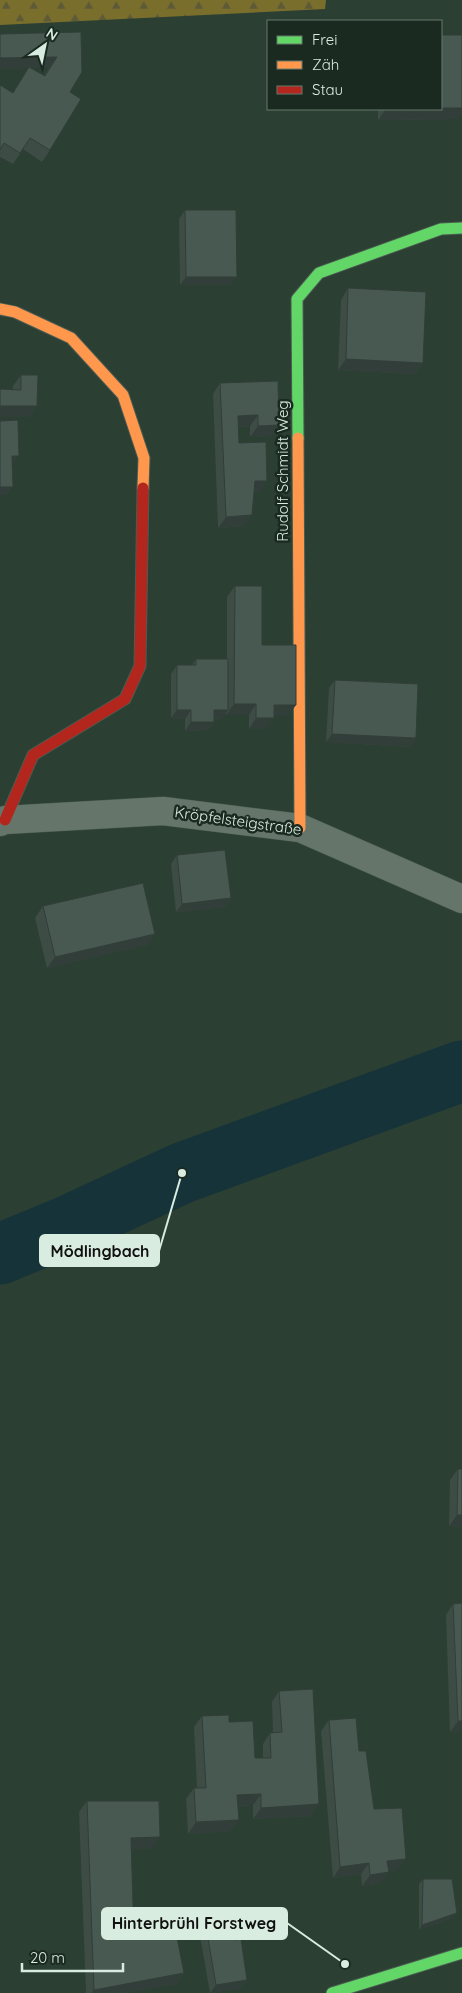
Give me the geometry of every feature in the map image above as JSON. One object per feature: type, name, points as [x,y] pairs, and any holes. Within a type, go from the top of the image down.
[{"type":"street","name":"Rudolf Schmidt Weg","points":[[300,828],[297,299],[319,273],[442,229],[462,228]]},
{"type":"street","points":[[0,308],[15,312],[71,338],[123,395],[144,458],[140,666],[125,699],[33,755],[2,820]]},
{"type":"street","name":"Kröpfelsteigstraße","points":[[2,820],[163,811],[300,828],[462,899]]},
{"type":"street","points":[[332,1993],[462,1953]]},
{"type":"green space","points":[[0,0],[326,0],[325,9],[0,25]]},
{"type":"building","points":[[81,32],[82,72],[70,92],[81,99],[50,150],[30,138],[20,153],[4,143],[0,150],[0,85],[13,93],[29,67],[45,76],[57,57],[0,58],[0,34]]},
{"type":"building","points":[[442,35],[462,35],[462,108],[442,108]]},
{"type":"building","points":[[185,210],[236,210],[237,277],[186,277]]},
{"type":"building","points":[[348,288],[426,292],[423,363],[346,359]]},
{"type":"building","points":[[21,375],[38,375],[37,406],[0,406],[0,389],[21,390]]},
{"type":"building","points":[[278,381],[279,425],[258,426],[258,415],[238,416],[239,443],[266,442],[267,481],[255,481],[252,515],[226,517],[220,383]]},
{"type":"building","points":[[18,420],[19,456],[12,456],[13,487],[0,487],[0,421]]},
{"type":"building","points":[[235,586],[262,586],[262,645],[296,645],[296,705],[274,705],[274,718],[256,718],[256,704],[234,704]]},
{"type":"building","points":[[196,659],[228,659],[228,710],[214,710],[214,722],[191,722],[191,710],[177,710],[177,665],[196,665]]},
{"type":"building","points":[[335,680],[418,684],[416,738],[332,734]]},
{"type":"building","points":[[225,850],[231,898],[182,904],[177,855]]},
{"type":"building","points":[[143,883],[155,934],[55,957],[43,906]]},
{"type":"building","points":[[458,1469],[462,1469],[462,1515],[457,1515]]},
{"type":"building","points":[[462,1603],[462,1721],[458,1721],[453,1604]]},
{"type":"building","points":[[313,1689],[319,1804],[261,1808],[261,1794],[237,1795],[239,1820],[196,1822],[194,1788],[206,1788],[202,1716],[229,1715],[229,1722],[253,1721],[255,1758],[271,1758],[270,1733],[282,1732],[279,1691]]},
{"type":"building","points":[[356,1718],[359,1751],[366,1751],[374,1809],[402,1808],[406,1859],[387,1861],[389,1872],[370,1875],[369,1863],[340,1867],[329,1720]]},
{"type":"building","points":[[87,1801],[159,1801],[160,1837],[131,1838],[134,1937],[175,1927],[184,1973],[94,1990]]},
{"type":"building","points":[[423,1879],[452,1879],[457,1913],[422,1925]]},
{"type":"building","points":[[231,1923],[234,1940],[241,1939],[247,1980],[216,1985],[206,1927]]},
{"type":"waterway","points":[[0,1254],[68,1226],[182,1173],[462,1071]]},
{"type":"traffic: fast","points":[[298,438],[297,299],[319,273],[441,229],[462,228]]},
{"type":"traffic: fast","points":[[332,1993],[462,1953]]},
{"type":"traffic: slow","points":[[0,309],[15,312],[71,338],[123,395],[144,458],[143,488]]},
{"type":"traffic: slow","points":[[298,438],[300,828]]},
{"type":"traffic: jam","points":[[5,820],[33,755],[125,699],[140,666],[143,488]]},
{"type":"place","name":"Mödlingbach","points":[[182,1173]]},
{"type":"place","name":"Hinterbrühl Forstweg","points":[[345,1964]]}]
